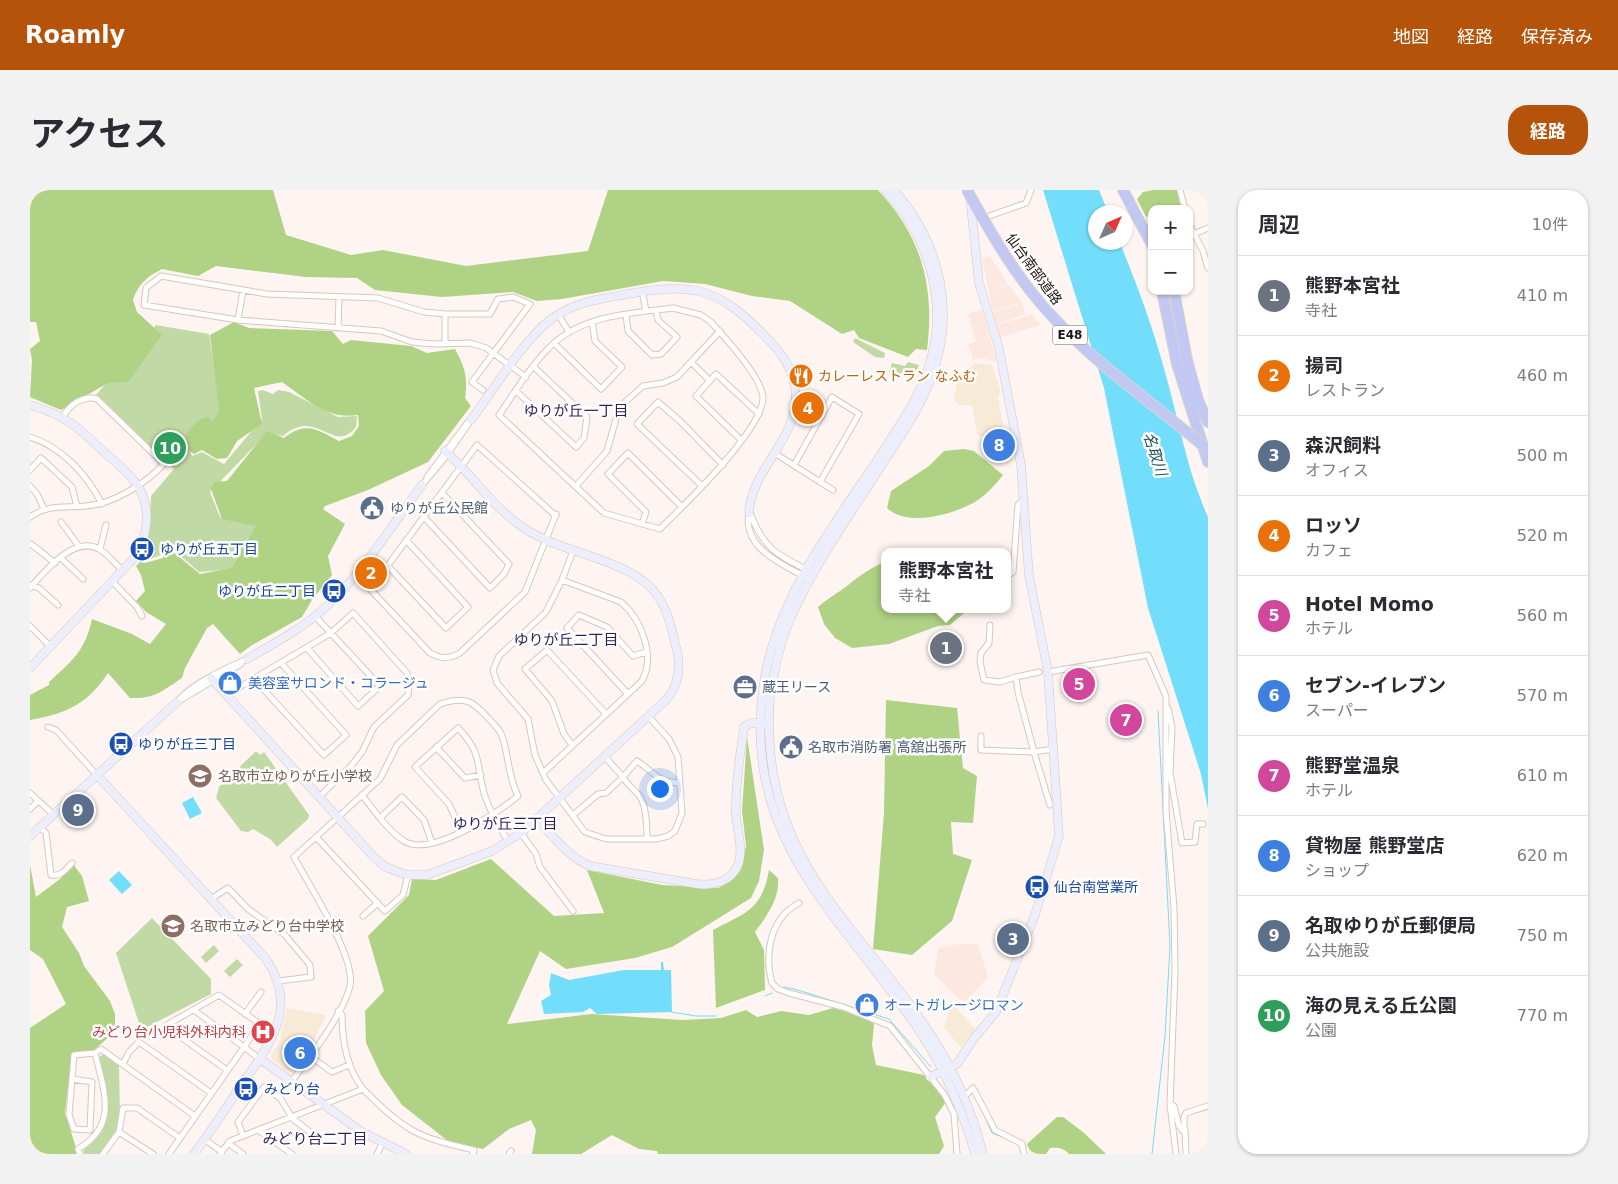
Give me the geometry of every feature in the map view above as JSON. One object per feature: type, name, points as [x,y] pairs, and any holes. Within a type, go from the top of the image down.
[{"type":"highway","name":"仙台南部道路","points":[[968,190],[1007,259],[1052,316],[1097,359],[1208,450]]},
{"type":"highway","points":[[1123,190],[1148,237]]},
{"type":"highway","points":[[1163,295],[1177,364],[1208,462]]},
{"type":"highway","points":[[1175,295],[1187,360],[1198,400],[1208,422]]},
{"type":"street","points":[[886,190],[911,223],[931,269],[937,301],[935,344],[929,366],[910,406],[781,622],[766,674],[763,765],[768,792],[776,817],[795,860],[825,907],[912,1021],[964,1097],[983,1154]]},
{"type":"street","points":[[808,575],[914,414],[929,384],[941,345],[943,299],[936,263],[922,228],[894,190]]},
{"type":"street","points":[[930,1077],[957,1064],[975,1037],[996,1012],[1017,962],[1054,858],[1059,836],[1054,749],[1029,576],[1025,498],[999,348],[980,283],[968,190]]},
{"type":"street","points":[[971,222],[1026,203],[1030,190]]},
{"type":"street","points":[[1180,190],[1184,205]]},
{"type":"street","points":[[1208,228],[1194,234],[1203,251],[1208,268]]},
{"type":"street","points":[[483,390],[472,382],[494,353],[530,304],[513,297],[498,299],[490,314],[445,314],[424,312],[378,298],[279,295],[161,276],[146,288],[144,304],[238,320],[381,331],[412,342],[445,344],[470,342],[494,353],[526,377]]},
{"type":"street","points":[[30,836],[177,702],[315,616],[356,574],[533,336],[558,314],[592,300],[642,291],[682,287],[709,293],[735,308],[775,347],[790,372],[796,399],[790,426],[753,493],[747,522],[759,548],[770,558],[808,575]]},
{"type":"street","points":[[238,320],[243,290]]},
{"type":"street","points":[[642,291],[646,311]]},
{"type":"street","points":[[338,328],[339,298]]},
{"type":"street","points":[[673,308],[688,310],[701,315],[720,332],[761,387],[763,397],[759,414],[723,465],[660,528],[604,513],[499,415],[526,377],[554,343],[569,332],[592,322],[646,311],[673,308]]},
{"type":"street","points":[[626,315],[628,331],[652,355],[660,354],[676,337],[658,320],[656,310]]},
{"type":"street","points":[[445,314],[445,344]]},
{"type":"street","points":[[558,314],[569,332]]},
{"type":"street","points":[[554,343],[601,389],[622,367],[595,340],[592,322]]},
{"type":"street","points":[[576,486],[608,451],[618,412],[624,404],[643,386],[670,381],[720,332]]},
{"type":"street","points":[[691,362],[710,381]]},
{"type":"street","points":[[516,391],[576,447],[584,438],[587,418],[534,367]]},
{"type":"street","points":[[741,440],[696,396],[716,374],[759,414]]},
{"type":"street","points":[[794,465],[832,397],[859,414],[820,482]]},
{"type":"street","points":[[30,517],[44,509],[61,505],[102,504],[153,476],[164,464],[97,399],[91,398],[72,404],[64,417]]},
{"type":"street","points":[[702,486],[637,424],[658,402],[723,465]]},
{"type":"street","points":[[30,405],[64,417],[78,427],[136,485],[144,500],[147,525],[140,548],[112,581],[30,668]]},
{"type":"street","points":[[30,438],[45,442],[58,451],[94,488],[102,504]]},
{"type":"street","points":[[356,574],[430,653],[438,658],[450,658],[460,653],[525,592],[556,515],[477,445],[371,588]]},
{"type":"street","points":[[212,679],[384,866],[408,874],[427,875],[442,871],[492,851],[521,833],[649,717],[668,697],[678,676],[676,646],[663,604],[649,585],[632,574],[533,535],[510,518],[447,452]]},
{"type":"street","points":[[642,524],[646,512],[608,474],[628,453],[682,507]]},
{"type":"street","points":[[776,454],[833,490]]},
{"type":"street","points":[[30,470],[42,458],[72,488],[76,506]]},
{"type":"street","points":[[30,486],[37,494],[44,509]]},
{"type":"street","points":[[424,517],[490,588],[504,574],[509,564],[442,493]]},
{"type":"street","points":[[1011,573],[1013,572],[1018,505],[1025,498]]},
{"type":"street","points":[[61,522],[78,545],[100,549],[122,570]]},
{"type":"street","points":[[100,549],[106,525]]},
{"type":"street","points":[[388,566],[446,628],[468,607],[406,540]]},
{"type":"street","points":[[31,544],[55,563]]},
{"type":"street","points":[[31,586],[55,563],[78,545]]},
{"type":"street","points":[[573,551],[562,580],[546,612],[498,656],[493,670],[497,683],[528,719],[535,755],[543,773],[579,826],[595,836],[606,839],[647,839],[668,836],[675,831],[682,813],[678,757],[670,739],[649,717]]},
{"type":"street","points":[[61,558],[83,579]]},
{"type":"street","points":[[543,773],[642,681],[647,672],[646,652],[641,630],[629,609],[621,602],[562,580]]},
{"type":"street","points":[[112,581],[137,607],[142,616]]},
{"type":"street","points":[[31,586],[39,588],[58,605]]},
{"type":"street","points":[[226,695],[331,633],[353,614],[407,673],[409,683],[408,695],[374,727],[362,752],[351,766],[319,797]]},
{"type":"street","points":[[628,694],[567,628],[578,615],[607,627],[633,656],[646,652]]},
{"type":"street","points":[[307,648],[358,706],[380,686],[315,616]]},
{"type":"street","points":[[990,625],[989,643],[981,653],[980,662],[984,680],[1000,682],[1016,677],[1148,655],[1166,698],[1172,727],[1170,773],[1182,843],[1195,842],[1197,824],[1203,824]]},
{"type":"street","points":[[30,626],[50,646]]},
{"type":"street","points":[[30,636],[35,631]]},
{"type":"street","points":[[572,745],[564,734],[552,701],[525,670],[547,650],[606,714]]},
{"type":"street","points":[[254,679],[324,755],[346,735],[281,663]]},
{"type":"street","points":[[1016,677],[1018,692],[1050,805]]},
{"type":"street","points":[[1166,698],[1166,811],[1174,908],[1175,972],[1170,1104],[1176,1154]]},
{"type":"street","points":[[292,1081],[338,1011],[350,986],[350,965],[294,857],[338,818],[362,795],[380,779],[393,751],[402,739],[440,704],[462,699],[474,702],[499,730],[513,786],[518,796],[493,816],[461,831],[420,845],[404,841],[380,817],[362,795]]},
{"type":"street","points":[[537,819],[578,861],[590,866],[709,886],[720,883],[731,875],[738,865],[741,852],[736,814],[744,728],[751,723],[764,723]]},
{"type":"street","points":[[48,727],[56,730],[266,958],[278,981],[281,1006],[278,1027],[260,1058],[194,1154]]},
{"type":"street","points":[[461,831],[449,804],[415,767],[458,728],[471,742],[476,751],[485,795],[493,816],[508,841]]},
{"type":"street","points":[[981,736],[981,750],[1034,752],[1054,749]]},
{"type":"street","points":[[436,747],[465,778],[481,775]]},
{"type":"street","points":[[605,757],[642,801],[643,813],[647,821],[647,839]]},
{"type":"street","points":[[573,815],[598,794],[606,793],[637,761],[657,778],[666,782],[679,783]]},
{"type":"street","points":[[30,793],[54,815]]},
{"type":"street","points":[[380,817],[402,797],[424,820],[432,842]]},
{"type":"street","points":[[30,809],[38,801]]},
{"type":"street","points":[[40,827],[46,833],[51,876],[62,874],[72,862]]},
{"type":"street","points":[[521,833],[536,854],[540,867],[574,911]]},
{"type":"street","points":[[316,837],[385,910],[403,895],[408,874]]},
{"type":"street","points":[[211,899],[228,888],[248,909],[277,928],[310,965],[311,976],[278,981]]},
{"type":"street","points":[[363,916],[378,903]]},
{"type":"street","points":[[799,903],[786,912],[770,938],[772,984],[788,993],[843,1007],[890,1026],[910,1049],[958,1113],[957,1154]]},
{"type":"street","points":[[245,1014],[261,992]]},
{"type":"street","points":[[169,1154],[211,1092],[228,1070],[260,1024],[219,995],[165,1026],[228,1070]]},
{"type":"street","points":[[194,1010],[382,1144],[406,1154]]},
{"type":"street","points":[[338,1011],[342,1015],[342,1037],[349,1064],[363,1089],[397,1122],[416,1134],[433,1141],[474,1150],[473,1154]]},
{"type":"street","points":[[123,1064],[129,1052],[138,1042],[211,1092]]},
{"type":"street","points":[[72,1079],[92,1082],[90,1130],[74,1129],[69,1115],[72,1079],[74,1055],[95,1053],[101,1048],[195,1116]]},
{"type":"street","points":[[80,1154],[78,1149],[96,1135],[102,1126],[104,1118],[106,1102],[95,1053]]},
{"type":"street","points":[[310,1056],[332,1072],[349,1064]]},
{"type":"street","points":[[946,1070],[958,1113],[975,1154]]},
{"type":"street","points":[[243,1136],[238,1122],[264,1087],[280,1098],[292,1117],[314,1135]]},
{"type":"street","points":[[964,1097],[973,1088],[994,1130],[1018,1140],[1022,1144],[1024,1154]]},
{"type":"street","points":[[204,1140],[221,1153],[228,1143],[243,1136],[363,1089]]},
{"type":"street","points":[[1170,1104],[1174,1106],[1179,1126],[1184,1132],[1185,1126]]},
{"type":"street","points":[[1186,1154],[1184,1117],[1186,1113],[1208,1106]]},
{"type":"street","points":[[103,1154],[120,1132],[123,1108],[137,1108],[180,1138]]},
{"type":"street","points":[[258,1130],[292,1154]]},
{"type":"street","points":[[120,1132],[153,1154]]},
{"type":"street","points":[[228,1143],[242,1154]]},
{"type":"street","points":[[377,1154],[382,1144]]},
{"type":"shaded area","points":[[990,256],[1008,284],[990,291],[1009,285],[1022,302],[993,312],[982,258]]},
{"type":"shaded area","points":[[1022,303],[1026,314],[997,324],[993,313]]},
{"type":"shaded area","points":[[982,310],[997,362],[982,358],[973,360],[968,344],[976,342],[968,314]]},
{"type":"shaded area","points":[[1032,314],[1041,325],[1000,337],[997,325]]},
{"type":"shaded area","points":[[976,363],[992,365],[1001,393],[998,396],[1003,426],[980,437],[977,434],[972,405],[958,405],[954,399],[957,381],[963,372]]},
{"type":"shaded area","points":[[959,944],[978,944],[988,977],[964,1003],[934,975],[938,948]]},
{"type":"shaded area","points":[[953,1004],[975,1029],[961,1048],[944,1028]]},
{"type":"shaded area","points":[[287,1008],[326,1015],[311,1046],[293,1072],[272,1060],[271,1055],[280,1041]]},
{"type":"green space","points":[[30,190],[273,190],[286,235],[351,255],[383,250],[466,266],[588,251],[608,190],[878,190],[905,226],[922,264],[927,284],[929,305],[927,350],[916,349],[908,357],[859,338],[854,330],[842,334],[790,301],[752,296],[705,284],[663,281],[562,299],[537,301],[513,292],[442,297],[375,290],[357,278],[306,277],[216,266],[198,276],[162,269],[144,281],[133,300],[137,312],[162,335],[128,382],[108,383],[61,410],[30,397],[32,360],[30,349],[40,341],[36,322],[30,322]]},
{"type":"green space","points":[[1177,190],[1180,205],[1148,205],[1148,216],[1146,217],[1137,199],[1143,192]]},
{"type":"green space","points":[[234,322],[249,328],[332,331],[343,344],[351,340],[411,346],[427,353],[455,349],[465,373],[465,398],[471,406],[428,462],[368,490],[325,506],[323,509],[345,524],[328,556],[332,575],[312,600],[302,617],[252,645],[240,654],[213,624],[207,628],[185,668],[182,678],[158,693],[152,696],[130,698],[108,673],[92,693],[75,706],[43,718],[30,720],[30,695],[49,685],[49,682],[76,655],[86,639],[92,619],[132,634],[150,644],[166,624],[146,612],[136,601],[145,591],[141,575],[136,566],[140,562],[145,563],[163,558],[164,551],[168,548],[200,574],[232,568],[256,526],[222,519],[211,489],[214,482],[227,481],[267,431],[284,438],[305,428],[317,430],[339,441],[352,436],[359,426],[358,415],[347,416],[326,411],[317,407],[282,382],[254,388],[262,424],[237,441],[227,458],[217,459],[202,450],[194,454],[184,447],[186,437],[194,424],[207,417],[213,421],[219,410],[210,335]]},
{"type":"green space","points":[[156,325],[209,334],[221,412],[213,422],[186,440],[192,456],[202,452],[224,464],[262,419],[258,391],[263,390],[273,394],[278,390],[289,392],[338,417],[357,416],[356,427],[348,434],[340,436],[306,426],[295,428],[283,436],[267,433],[210,492],[220,517],[258,526],[234,569],[199,572],[174,550],[145,561],[138,556],[150,524],[151,496],[174,469],[96,395]]},
{"type":"green space","points":[[855,338],[885,353],[884,358],[875,357],[853,342]]},
{"type":"green space","points":[[908,362],[919,365],[916,373],[905,377],[889,373],[892,363],[905,366]]},
{"type":"green space","points":[[964,449],[974,451],[1003,475],[982,497],[957,510],[932,517],[907,517],[896,514],[887,508],[891,491],[929,466],[944,451]]},
{"type":"green space","points":[[881,564],[881,613],[964,613],[950,625],[938,626],[889,644],[852,648],[835,638],[824,624],[818,607]]},
{"type":"green space","points":[[886,700],[957,708],[963,768],[977,776],[973,823],[951,822],[953,854],[972,860],[952,921],[912,955],[873,949],[884,813]]},
{"type":"green space","points":[[747,737],[764,850],[759,881],[751,898],[672,947],[635,958],[566,969],[540,951],[507,1024],[592,1014],[682,1020],[721,1018],[746,1010],[757,1017],[781,1011],[809,1015],[833,1008],[865,1017],[874,1024],[872,1045],[876,1065],[924,1075],[946,1102],[935,1117],[944,1146],[939,1154],[658,1154],[657,1151],[639,1149],[612,1135],[581,1154],[532,1154],[536,1130],[531,1120],[509,1129],[483,1149],[448,1141],[402,1105],[381,1075],[366,1043],[365,1011],[384,991],[368,936],[409,895],[412,879],[436,880],[491,859],[554,916],[604,913],[587,870],[662,885],[719,888],[741,870],[746,846],[742,811]]},
{"type":"green space","points":[[256,751],[260,755],[264,752],[309,815],[308,819],[277,847],[270,839],[253,829],[248,832],[241,831],[216,798],[219,787]]},
{"type":"green space","points":[[73,864],[82,876],[89,901],[67,907],[62,927],[79,953],[84,966],[110,1001],[115,1014],[115,1024],[111,1035],[93,1051],[72,1052],[65,1113],[78,1154],[30,1154],[30,1028],[66,1004],[43,959],[30,950],[30,865],[36,897],[60,879]]},
{"type":"green space","points":[[769,870],[778,878],[777,893],[768,913],[755,932],[764,950],[765,990],[716,1008],[713,930],[751,909],[762,894]]},
{"type":"green space","points":[[152,918],[211,979],[211,994],[147,1027],[139,1023],[116,953]]},
{"type":"green space","points":[[214,945],[219,951],[206,963],[201,957]]},
{"type":"green space","points":[[237,959],[243,965],[230,977],[224,971]]},
{"type":"green space","points":[[104,1054],[119,1066],[120,1120],[115,1132],[100,1154],[84,1154],[83,1151],[102,1128],[108,1108],[98,1058]]},
{"type":"green space","points":[[1057,1117],[1063,1117],[1083,1132],[1106,1154],[1069,1154],[1063,1149],[1056,1148],[1050,1148],[1046,1154],[1032,1152],[1027,1144]]},
{"type":"water","name":"名取川","points":[[1043,190],[1099,190],[1105,205],[1088,205],[1088,250],[1123,250],[1139,290],[1155,339],[1194,482],[1208,517],[1208,809],[1201,774],[1148,608],[1104,388]]},
{"type":"water","points":[[193,797],[202,813],[190,819],[182,803]]},
{"type":"water","points":[[119,871],[132,885],[122,894],[109,880]]},
{"type":"water","points":[[661,962],[663,962],[664,970],[671,970],[672,1012],[597,1014],[590,1008],[583,1012],[544,1014],[541,1001],[551,995],[549,985],[551,973],[569,980],[624,970],[661,970]]},
{"type":"waterway","points":[[1152,1154],[1165,1036],[1170,946],[1158,711]]},
{"type":"waterway","points":[[784,987],[889,1019],[931,1067]]},
{"type":"waterway","points":[[765,996],[772,993]]},
{"type":"waterway","points":[[671,1012],[696,1016],[716,1016]]},
{"type":"waterway","points":[[979,1104],[992,1133],[1005,1138]]},
{"type":"place","name":"カレーレストラン なふむ","points":[[801,376]]},
{"type":"place","name":"ロッソ","points":[[808,408]]},
{"type":"place","name":"貸物屋 熊野堂店","points":[[999,445]]},
{"type":"place","name":"海の見える丘公園","points":[[170,448]]},
{"type":"place","name":"ゆりが丘公民館","points":[[372,508]]},
{"type":"place","name":"ゆりが丘五丁目","points":[[142,549]]},
{"type":"place","name":"揚司","points":[[371,573]]},
{"type":"place","name":"ゆりが丘二丁目","points":[[334,591]]},
{"type":"place","name":"熊野本宮社","points":[[946,648]]},
{"type":"place","name":"美容室サロンド・コラージュ","points":[[230,683]]},
{"type":"place","name":"Hotel Momo","points":[[1079,684]]},
{"type":"place","name":"蔵王リース","points":[[745,687]]},
{"type":"place","name":"熊野堂温泉","points":[[1126,720]]},
{"type":"place","name":"ゆりが丘三丁目","points":[[121,744]]},
{"type":"place","name":"名取市消防署 高舘出張所","points":[[791,747]]},
{"type":"place","name":"名取市立ゆりが丘小学校","points":[[200,776]]},
{"type":"place","name":"名取ゆりが丘郵便局","points":[[78,810]]},
{"type":"place","name":"仙台南営業所","points":[[1037,887]]},
{"type":"place","name":"名取市立みどり台中学校","points":[[173,926]]},
{"type":"place","name":"森沢飼料","points":[[1013,939]]},
{"type":"place","name":"オートガレージロマン","points":[[867,1005]]},
{"type":"place","name":"みどり台小児科外科内科","points":[[263,1032]]},
{"type":"place","name":"セブン-イレブン","points":[[300,1053]]},
{"type":"place","name":"みどり台","points":[[246,1089]]},
{"type":"district","name":"ゆりが丘一丁目","points":[[576,411]]},
{"type":"district","name":"ゆりが丘二丁目","points":[[566,640]]},
{"type":"district","name":"ゆりが丘三丁目","points":[[505,824]]},
{"type":"district","name":"みどり台二丁目","points":[[315,1139]]}]
